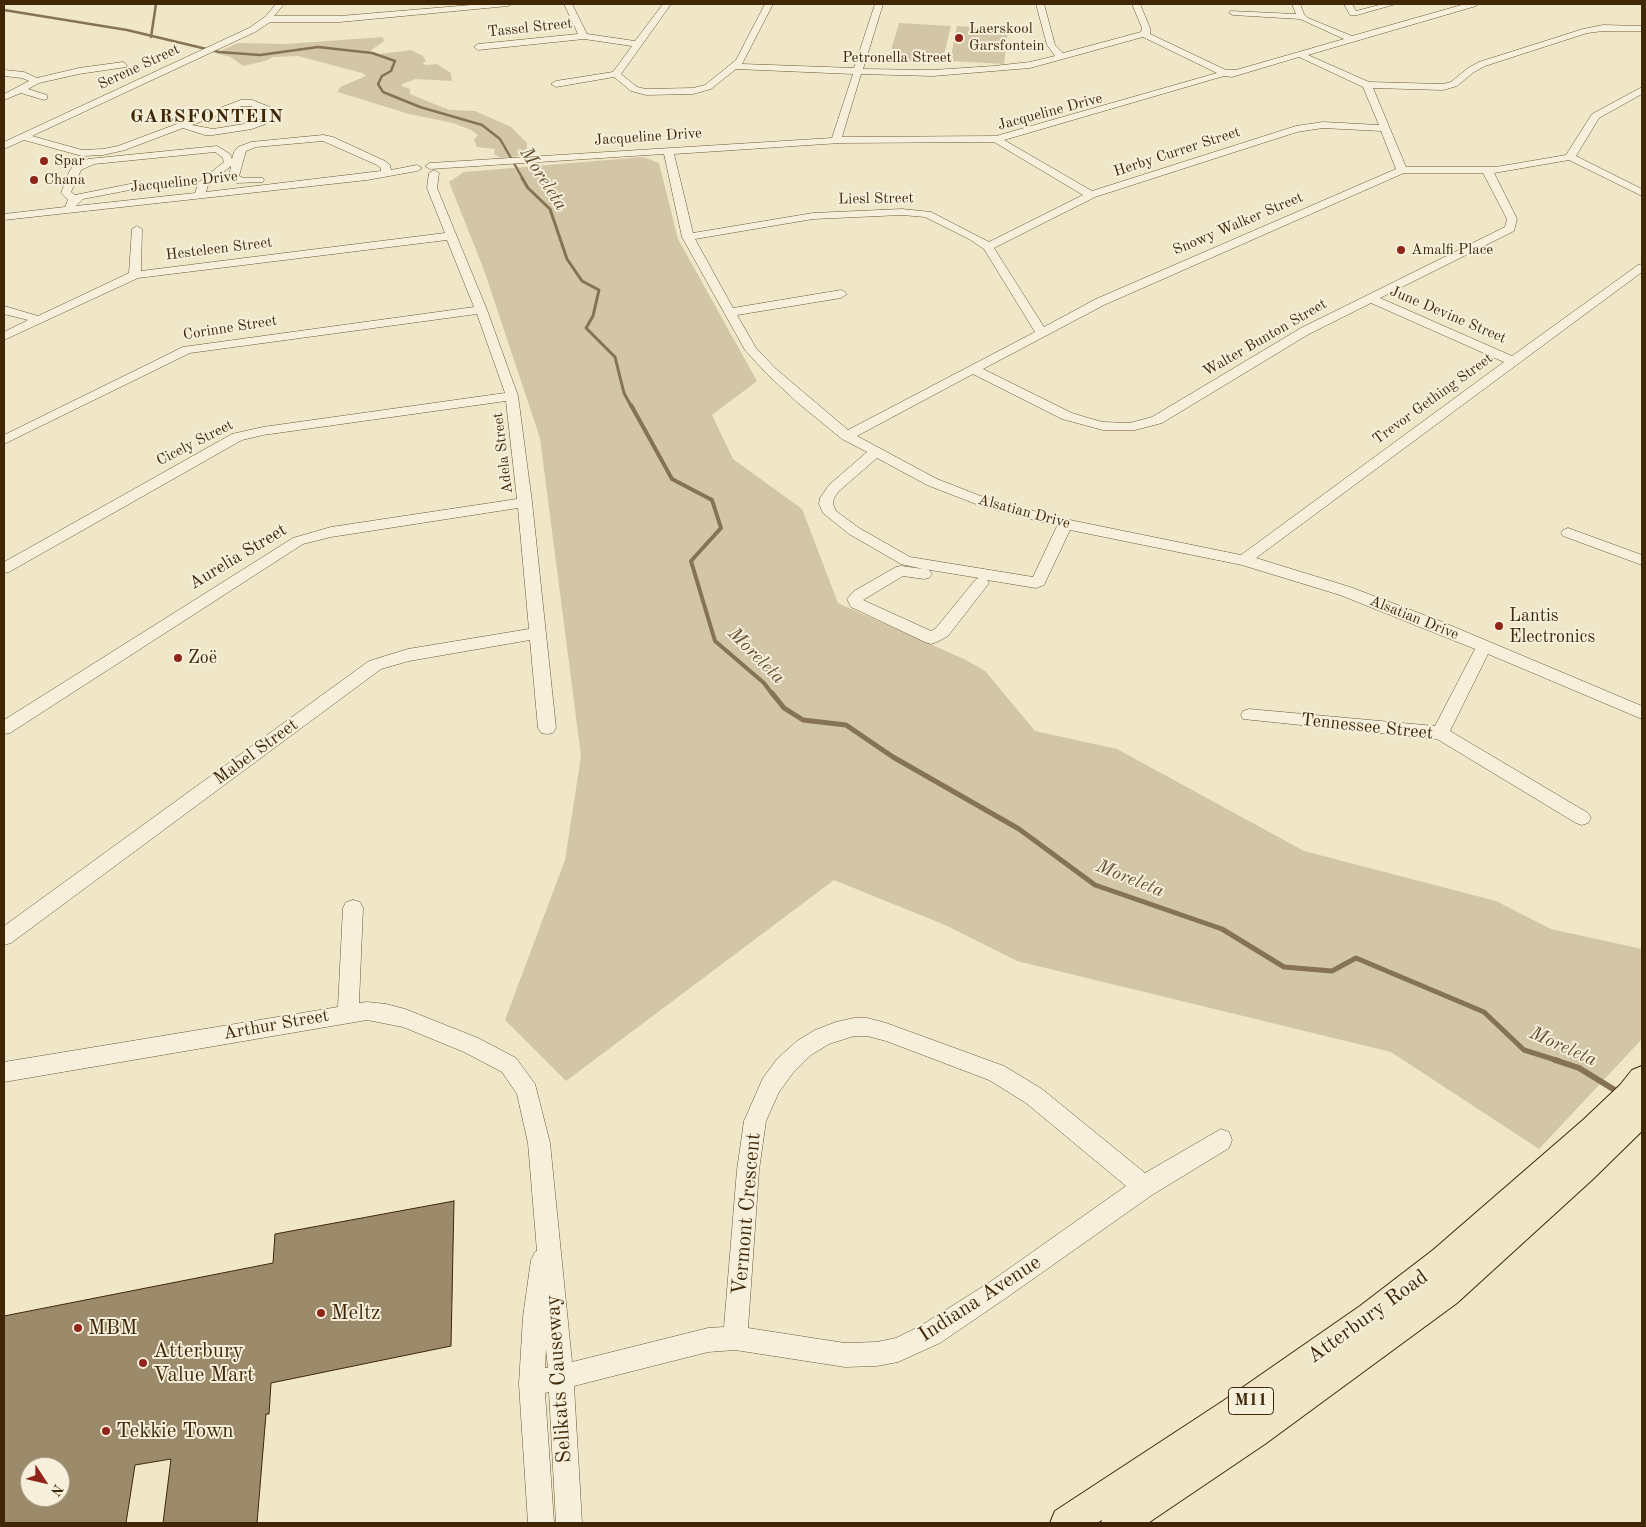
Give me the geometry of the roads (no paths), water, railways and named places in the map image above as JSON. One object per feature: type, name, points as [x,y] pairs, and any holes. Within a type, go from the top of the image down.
[{"type":"main road","name":"Atterbury Road","points":[[1118,1523],[1253,1432],[1446,1292],[1584,1169],[1601,1136],[1642,1079]]},
{"type":"main road","name":"Atterbury Road","points":[[1068,1523],[1235,1413],[1371,1316],[1444,1261],[1601,1136],[1642,1112]]},
{"type":"street","name":"Serene Street","points":[[4,146],[232,40],[268,19],[280,4]]},
{"type":"street","points":[[390,15],[395,4]]},
{"type":"street","points":[[268,19],[320,21],[508,4]]},
{"type":"street","points":[[568,4],[584,36]]},
{"type":"street","points":[[556,84],[616,74],[636,44],[667,4]]},
{"type":"street","points":[[616,74],[626,83],[640,91],[676,92],[703,89],[735,66],[742,57],[768,4]]},
{"type":"street","points":[[836,141],[879,4]]},
{"type":"street","points":[[1040,4],[1051,45],[1061,57]]},
{"type":"street","points":[[1136,4],[1146,28],[1145,34],[1231,74]]},
{"type":"street","points":[[1296,4],[1301,17]]},
{"type":"street","points":[[1348,4],[1355,13],[1392,4]]},
{"type":"street","name":"Jacqueline Drive","points":[[4,217],[72,205],[138,202],[199,196],[503,162],[836,141],[998,140],[1472,4]]},
{"type":"street","points":[[1233,13],[1301,17],[1351,39]]},
{"type":"street","points":[[1299,54],[1367,85],[1443,87],[1454,84],[1471,70],[1482,64],[1590,29],[1642,28]]},
{"type":"street","name":"Petronella Street","points":[[735,66],[933,74],[985,70],[1017,67],[1145,34]]},
{"type":"street","name":"Tassel Street","points":[[478,47],[584,36],[636,44]]},
{"type":"street","points":[[4,97],[36,81],[80,70],[123,65]]},
{"type":"street","points":[[4,73],[24,75],[36,81]]},
{"type":"street","points":[[1367,85],[1402,170]]},
{"type":"street","points":[[20,90],[44,97]]},
{"type":"street","points":[[1642,90],[1595,116],[1570,156],[1642,193]]},
{"type":"street","points":[[23,137],[82,153],[103,152],[121,148],[241,103],[252,103],[267,109],[271,114],[265,121],[252,126],[213,132],[205,132],[183,125]]},
{"type":"street","name":"Herby Currer Street","points":[[988,247],[1091,196],[1304,127],[1323,125],[1385,128]]},
{"type":"street","points":[[298,185],[298,177],[295,176],[252,181],[236,179],[234,177],[239,152],[254,144],[327,138],[385,165],[386,174]]},
{"type":"street","points":[[998,140],[1091,196]]},
{"type":"street","points":[[140,186],[109,190],[72,205],[66,193],[77,168],[92,161],[217,149],[226,156],[229,163],[204,184],[199,196]]},
{"type":"street","name":"Alsatian Drive","points":[[668,151],[688,237],[744,339],[758,357],[803,400],[847,436],[956,493],[1016,512],[1065,524],[1244,560],[1345,591],[1484,646],[1642,713]]},
{"type":"street","name":"Snowy Walker Street","points":[[847,436],[1100,302],[1155,276],[1402,170],[1487,170],[1510,168],[1570,156]]},
{"type":"street","name":"Adela Street","points":[[432,188],[433,170]]},
{"type":"street","name":"Walter Bunton Street","points":[[973,368],[1075,419],[1103,426],[1140,425],[1157,420],[1284,342],[1510,229],[1512,219],[1487,170]]},
{"type":"street","name":"Jacqueline Drive","points":[[367,177],[417,173]]},
{"type":"street","name":"Adela Street","points":[[417,173],[432,188],[512,396],[525,502],[547,728]]},
{"type":"street","points":[[135,275],[138,202]]},
{"type":"street","name":"Liesl Street","points":[[688,237],[807,217],[915,213],[936,218],[988,247],[1041,332]]},
{"type":"street","name":"Hesteleen Street","points":[[4,336],[135,275],[451,236]]},
{"type":"street","name":"Trevor Gething Street","points":[[1244,560],[1642,267]]},
{"type":"street","points":[[730,312],[840,294]]},
{"type":"street","name":"June Devine Street","points":[[1369,298],[1513,361]]},
{"type":"street","points":[[4,310],[38,320]]},
{"type":"street","name":"Corinne Street","points":[[4,440],[187,350],[480,310]]},
{"type":"street","name":"Cicely Street","points":[[4,568],[237,437],[512,396]]},
{"type":"street","points":[[876,452],[830,493],[826,504],[834,516],[906,561],[1033,582]]},
{"type":"street","name":"Aurelia Street","points":[[4,728],[298,541],[332,532],[525,502]]},
{"type":"street","points":[[981,583],[942,632],[931,638],[856,603],[855,598],[901,571],[981,583],[1010,589],[1021,588],[1033,582],[1065,524]]},
{"type":"street","points":[[1568,533],[1642,560]]},
{"type":"street","name":"Mabel Street","points":[[4,937],[375,665],[408,656],[537,633]]},
{"type":"street","points":[[1440,733],[1484,646]]},
{"type":"street","name":"Alsatian Drive","points":[[1538,670],[1642,724]]},
{"type":"street","name":"Tennessee Street","points":[[1249,715],[1440,733],[1582,818]]},
{"type":"street","points":[[348,1013],[353,908]]},
{"type":"street","name":"Arthur Street","points":[[4,1072],[348,1013],[378,1012],[396,1014],[472,1046],[509,1066],[516,1073],[527,1091]]},
{"type":"street","name":"Vermont Crescent","points":[[735,1338],[748,1170],[752,1134],[756,1121],[772,1085],[785,1066],[804,1048],[836,1031],[861,1027],[886,1032],[996,1073],[1034,1096],[1144,1187]]},
{"type":"street","name":"Selikats Causeway","points":[[527,1091],[539,1143],[561,1378],[569,1523]]},
{"type":"street","name":"Indiana Avenue","points":[[532,1384],[708,1340],[735,1338],[845,1355],[877,1354],[898,1350],[931,1334],[1144,1187],[1222,1140]]},
{"type":"street","name":"Selikats Causeway","points":[[541,1523],[532,1384],[535,1317],[547,1234]]},
{"type":"waterway","points":[[151,36],[156,4]]},
{"type":"waterway","name":"Moreleta","points":[[4,10],[127,30],[151,36]]},
{"type":"waterway","name":"Moreleta","points":[[151,36],[219,52],[260,55],[318,47],[372,53],[395,61],[391,71],[382,76],[378,84],[383,92],[420,107],[482,125],[500,139],[523,179]]},
{"type":"waterway","name":"Moreleta","points":[[522,178],[528,188],[550,209],[567,259],[582,281],[599,290],[593,316],[586,328],[615,357],[624,393],[631,406]]},
{"type":"waterway","name":"Moreleta","points":[[631,405],[672,479],[712,500],[721,528],[691,561],[715,641],[764,683],[773,695]]},
{"type":"waterway","name":"Moreleta","points":[[772,693],[784,708],[803,720],[846,725],[893,757],[1019,829],[1095,885],[1222,929],[1284,967],[1332,971],[1356,958],[1484,1012],[1524,1050],[1559,1061]]},
{"type":"waterway","name":"Moreleta","points":[[1555,1060],[1579,1068],[1618,1092]]},
{"type":"place","name":"Laerskool Garsfontein","points":[[959,38]]},
{"type":"place","name":"Spar","points":[[44,161]]},
{"type":"place","name":"Chana","points":[[34,180]]},
{"type":"place","name":"Amalfi Place","points":[[1401,250]]},
{"type":"place","name":"Lantis Electronics","points":[[1499,626]]},
{"type":"place","name":"Zoë","points":[[178,658]]},
{"type":"place","name":"Meltz","points":[[321,1313]]},
{"type":"place","name":"MBM","points":[[78,1328]]},
{"type":"place","name":"Atterbury Value Mart","points":[[143,1363]]},
{"type":"place","name":"Tekkie Town","points":[[106,1431]]},
{"type":"district","name":"GARSFONTEIN","points":[[207,117]]}]
